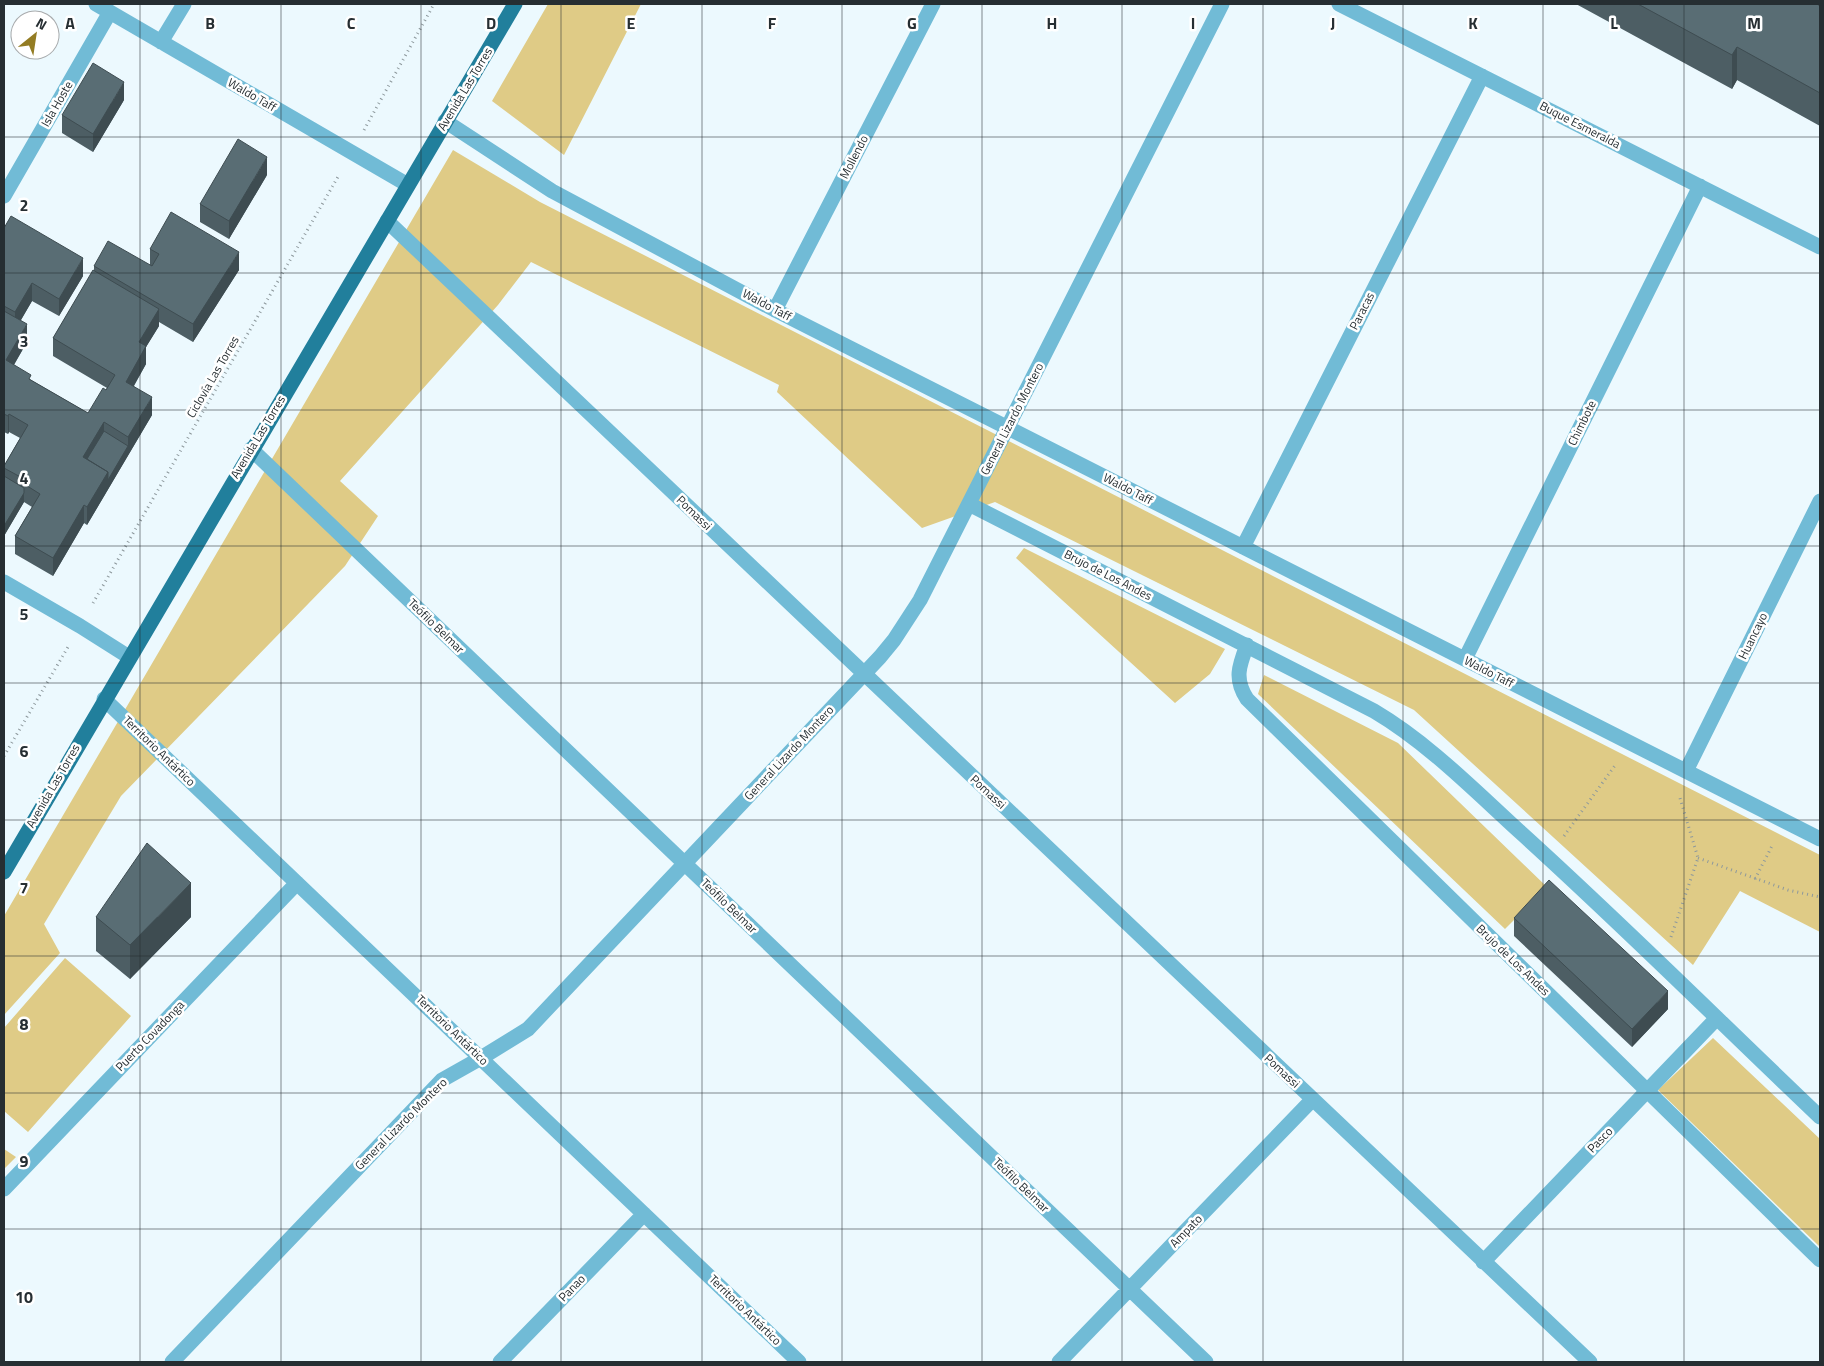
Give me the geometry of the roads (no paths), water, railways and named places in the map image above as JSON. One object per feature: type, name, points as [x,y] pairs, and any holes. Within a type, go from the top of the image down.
[{"type":"main road","name":"Avenida Las Torres","points":[[4,872],[251,448],[515,4]]},
{"type":"street","name":"Waldo Taff","points":[[96,4],[408,185]]},
{"type":"street","points":[[161,42],[184,4]]},
{"type":"street","name":"Mollendo","points":[[775,310],[933,4]]},
{"type":"street","name":"General Lizardo Montero","points":[[172,1362],[442,1080],[528,1029],[894,640],[920,600],[1222,4]]},
{"type":"street","name":"Buque Esmeralda","points":[[1339,4],[1820,247]]},
{"type":"street","name":"Isla Hoste","points":[[4,196],[110,12]]},
{"type":"street","name":"Paracas","points":[[1243,546],[1482,76]]},
{"type":"street","name":"Waldo Taff","points":[[445,121],[552,191],[775,310],[1820,839]]},
{"type":"street","name":"Chimbote","points":[[1465,659],[1700,186]]},
{"type":"street","name":"Pomassi","points":[[387,221],[1590,1362]]},
{"type":"street","name":"Teófilo Belmar","points":[[251,448],[1206,1362]]},
{"type":"street","name":"Huancayo","points":[[1686,771],[1820,501]]},
{"type":"street","name":"Brujo de Los Andes","points":[[969,504],[1247,645],[1398,725],[1423,744],[1548,857],[1819,1112]]},
{"type":"street","points":[[4,582],[129,657]]},
{"type":"street","name":"Brujo de Los Andes","points":[[1247,645],[1241,661],[1238,681],[1241,691],[1247,699],[1820,1260]]},
{"type":"street","name":"Territorio Antártico","points":[[104,699],[799,1362]]},
{"type":"street","name":"Puerto Covadonga","points":[[4,1189],[297,883]]},
{"type":"street","name":"Pasco","points":[[1484,1262],[1717,1018]]},
{"type":"street","name":"Ampato","points":[[1059,1362],[1312,1100]]},
{"type":"street","name":"Panao","points":[[500,1362],[644,1214]]}]
